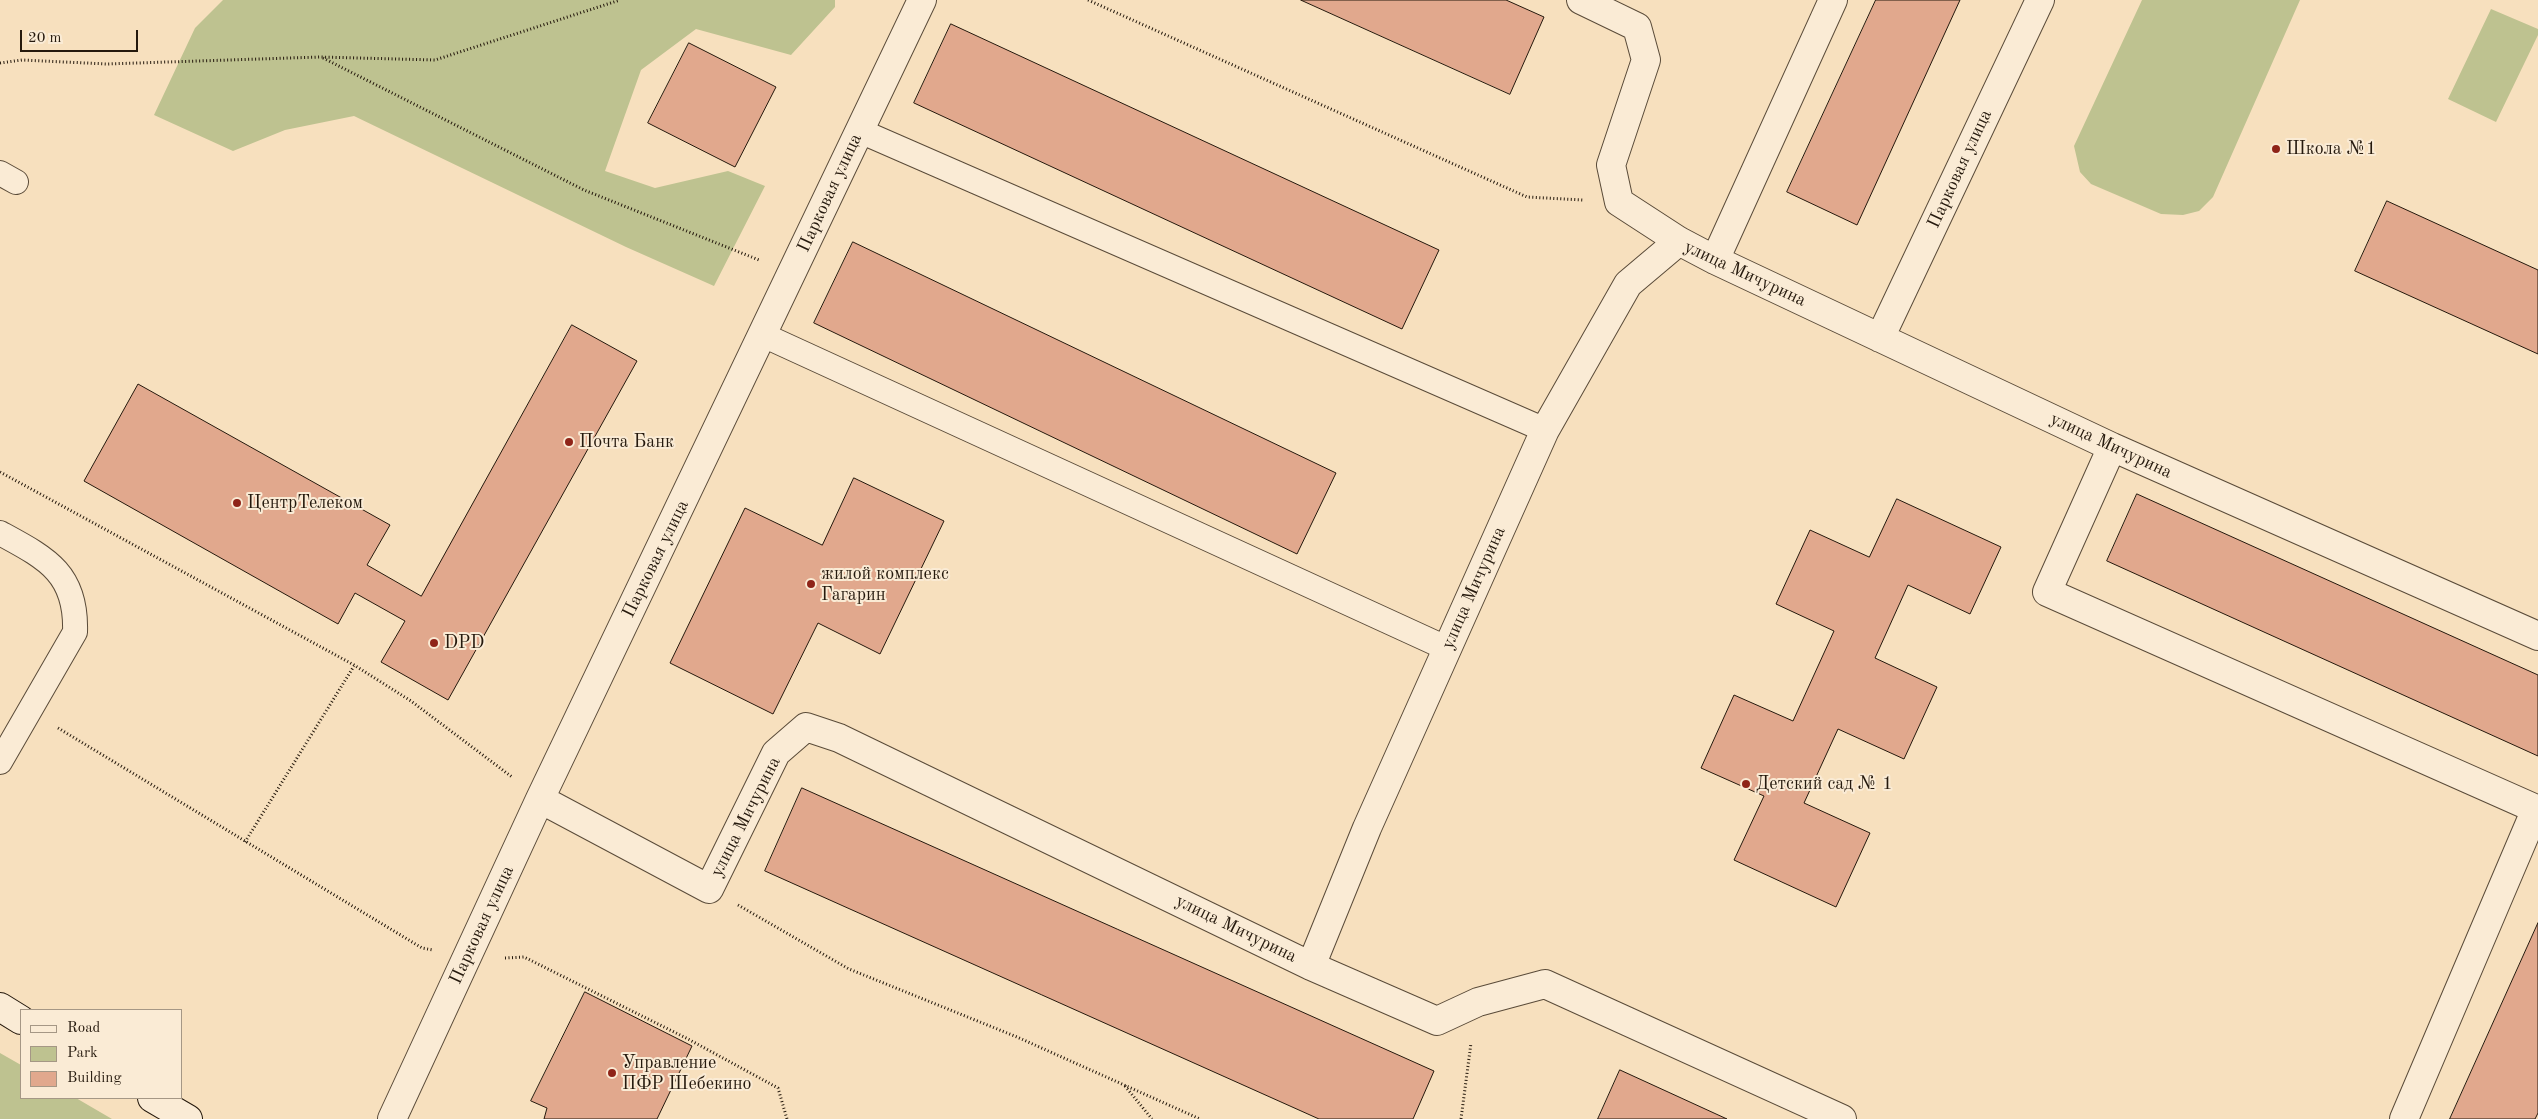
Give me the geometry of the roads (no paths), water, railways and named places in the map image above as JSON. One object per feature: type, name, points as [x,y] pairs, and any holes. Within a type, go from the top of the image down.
[{"type":"street","name":"Парковая улица","points":[[392,1119],[540,799],[764,335],[922,0]]},
{"type":"street","points":[[1582,0],[1637,27],[1646,60],[1611,165],[1618,202],[1679,242]]},
{"type":"street","points":[[1715,260],[1833,0]]},
{"type":"street","name":"Парковая улица","points":[[1880,338],[2040,0]]},
{"type":"street","name":"улица Мичурина","points":[[540,799],[709,889],[776,753],[806,727],[848,742],[1311,966],[1367,828],[1446,648],[1546,430],[1628,284],[1679,242],[2112,448],[2538,636]]},
{"type":"street","points":[[2112,448],[2047,592],[2537,809],[2404,1119]]},
{"type":"street","points":[[1311,966],[1437,1021],[1478,1002],[1545,984],[1842,1119]]},
{"type":"street","points":[[0,1007],[20,1019]]},
{"type":"street","points":[[154,1099],[188,1119]]},
{"type":"lane","points":[[860,131],[1546,430]]},
{"type":"lane","points":[[764,335],[1446,648]]},
{"type":"lane","points":[[0,533],[39,554],[66,582],[76,610],[75,632],[28,710],[0,762]]},
{"type":"place","name":"Школа №1","points":[[2276,149]]},
{"type":"place","name":"Почта Банк","points":[[569,442]]},
{"type":"place","name":"ЦентрТелеком","points":[[237,503]]},
{"type":"place","name":"жилой комплекс Гагарин","points":[[811,584]]},
{"type":"place","name":"DPD","points":[[434,643]]},
{"type":"place","name":"Детский сад № 1","points":[[1746,784]]},
{"type":"place","name":"Управление ПФР Шебекино","points":[[612,1073]]}]
